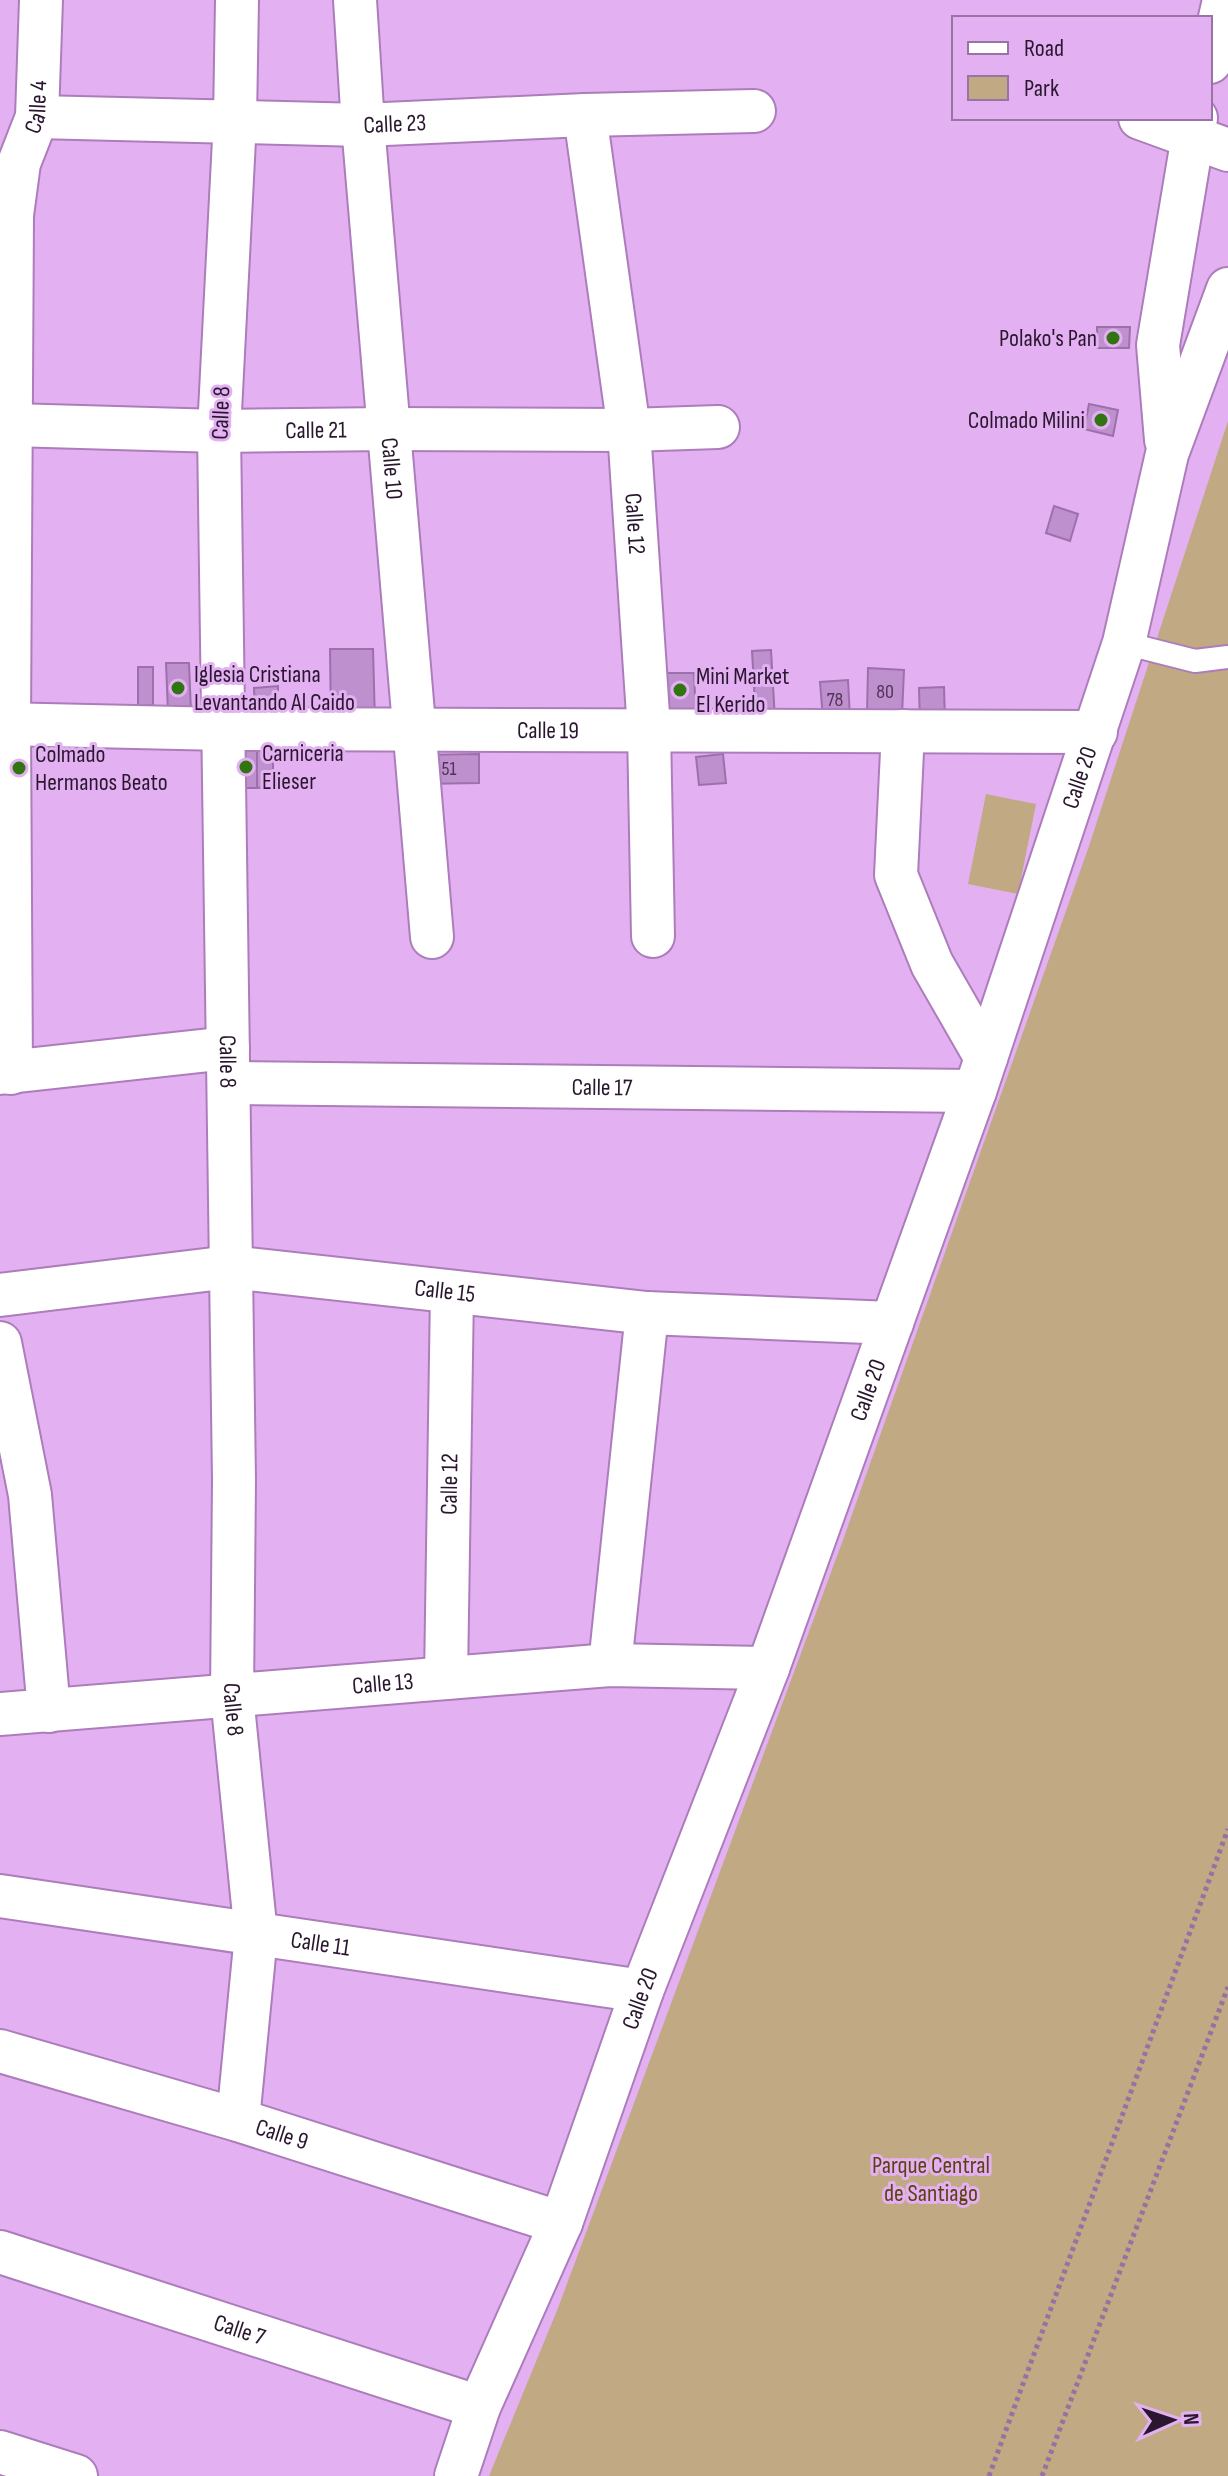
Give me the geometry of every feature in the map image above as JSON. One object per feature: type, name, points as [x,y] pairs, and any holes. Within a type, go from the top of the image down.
[{"type":"street","name":"Calle 4","points":[[6,1073],[4,725],[12,425],[12,215],[19,163],[37,117],[41,0]]},
{"type":"street","name":"Calle 8","points":[[237,0],[235,120],[219,431],[234,1480],[232,1696],[256,1935],[238,2120]]},
{"type":"street","name":"Calle 10","points":[[355,0],[432,937]]},
{"type":"street","points":[[1212,53],[1224,0]]},
{"type":"street","name":"Calle 23","points":[[37,117],[363,125],[754,111]]},
{"type":"street","name":"Calle 12","points":[[585,115],[629,430],[649,730],[653,936]]},
{"type":"street","points":[[1148,120],[1205,135],[1158,345],[1167,454]]},
{"type":"street","name":"Calle 20","points":[[456,2476],[479,2407],[561,2223],[642,1991],[768,1668],[980,1075],[1124,643],[1167,454],[1228,289]]},
{"type":"street","name":"Calle 21","points":[[12,425],[219,431],[718,427]]},
{"type":"street","name":"Calle 19","points":[[4,725],[224,729],[1096,732]]},
{"type":"street","points":[[903,731],[896,875],[980,1075]]},
{"type":"street","name":"Calle 17","points":[[6,1073],[229,1065],[980,1075]]},
{"type":"street","name":"Calle 15","points":[[0,1295],[230,1267],[647,1313],[892,1323]]},
{"type":"street","name":"Calle 12","points":[[446,1678],[452,1292]]},
{"type":"street","points":[[610,1665],[647,1313]]},
{"type":"street","points":[[0,1343],[30,1495],[49,1711]]},
{"type":"street","name":"Calle 13","points":[[0,1714],[610,1665],[768,1668]]},
{"type":"street","name":"Calle 11","points":[[0,1896],[642,1991]]},
{"type":"street","name":"Calle 9","points":[[0,2051],[238,2120],[561,2223]]},
{"type":"street","name":"Calle 7","points":[[0,2252],[479,2407]]},
{"type":"street","points":[[0,2452],[76,2476]]},
{"type":"lane","points":[[1124,643],[1195,661],[1228,657]]},
{"type":"path","points":[[989,2476],[1228,1829]]},
{"type":"path","points":[[1042,2476],[1228,1987]]},
{"type":"green space","name":"Parque Central de Santiago","points":[[1228,421],[1228,2476],[489,2476],[558,2308],[843,1540],[1089,846]]},
{"type":"green space","points":[[986,794],[1036,804],[1018,894],[968,884]]},
{"type":"building","name":"Polako's Pan","points":[[1097,327],[1130,327],[1129,348],[1097,348]]},
{"type":"building","name":"Colmado Milini","points":[[1089,404],[1118,410],[1113,436],[1084,429]]},
{"type":"building","points":[[1054,506],[1078,514],[1070,541],[1046,533]]},
{"type":"building","points":[[330,649],[373,649],[375,722],[331,723]]},
{"type":"building","points":[[771,650],[775,720],[756,721],[752,651]]},
{"type":"building","name":"Iglesia Cristiana Levantando Al Caido","points":[[166,663],[189,663],[191,712],[168,713]]},
{"type":"building","points":[[138,667],[153,667],[153,705],[138,706]]},
{"type":"building","points":[[868,668],[904,670],[902,715],[867,714]]},
{"type":"building","name":"Mini Market El Kerido","points":[[664,673],[694,673],[696,717],[675,717],[665,706]]},
{"type":"building","points":[[848,680],[850,718],[823,719],[820,682]]},
{"type":"building","points":[[278,686],[278,717],[255,717],[254,688]]},
{"type":"building","points":[[944,687],[945,722],[920,723],[919,688]]},
{"type":"building","name":"Carniceria Elieser","points":[[235,747],[257,747],[257,788],[236,788]]},
{"type":"building","points":[[257,747],[273,747],[273,787],[257,788]]},
{"type":"building","points":[[479,754],[479,783],[420,784],[419,755]]},
{"type":"building","points":[[723,754],[726,783],[699,785],[696,757]]},
{"type":"place","name":"Polako's Pan","points":[[1113,338]]},
{"type":"place","name":"Colmado Milini","points":[[1101,420]]},
{"type":"place","name":"Iglesia Cristiana Levantando Al Caido","points":[[178,688]]},
{"type":"place","name":"Mini Market El Kerido","points":[[680,690]]},
{"type":"place","name":"Carniceria Elieser","points":[[246,767]]},
{"type":"place","name":"Colmado Hermanos Beato","points":[[19,768]]}]
